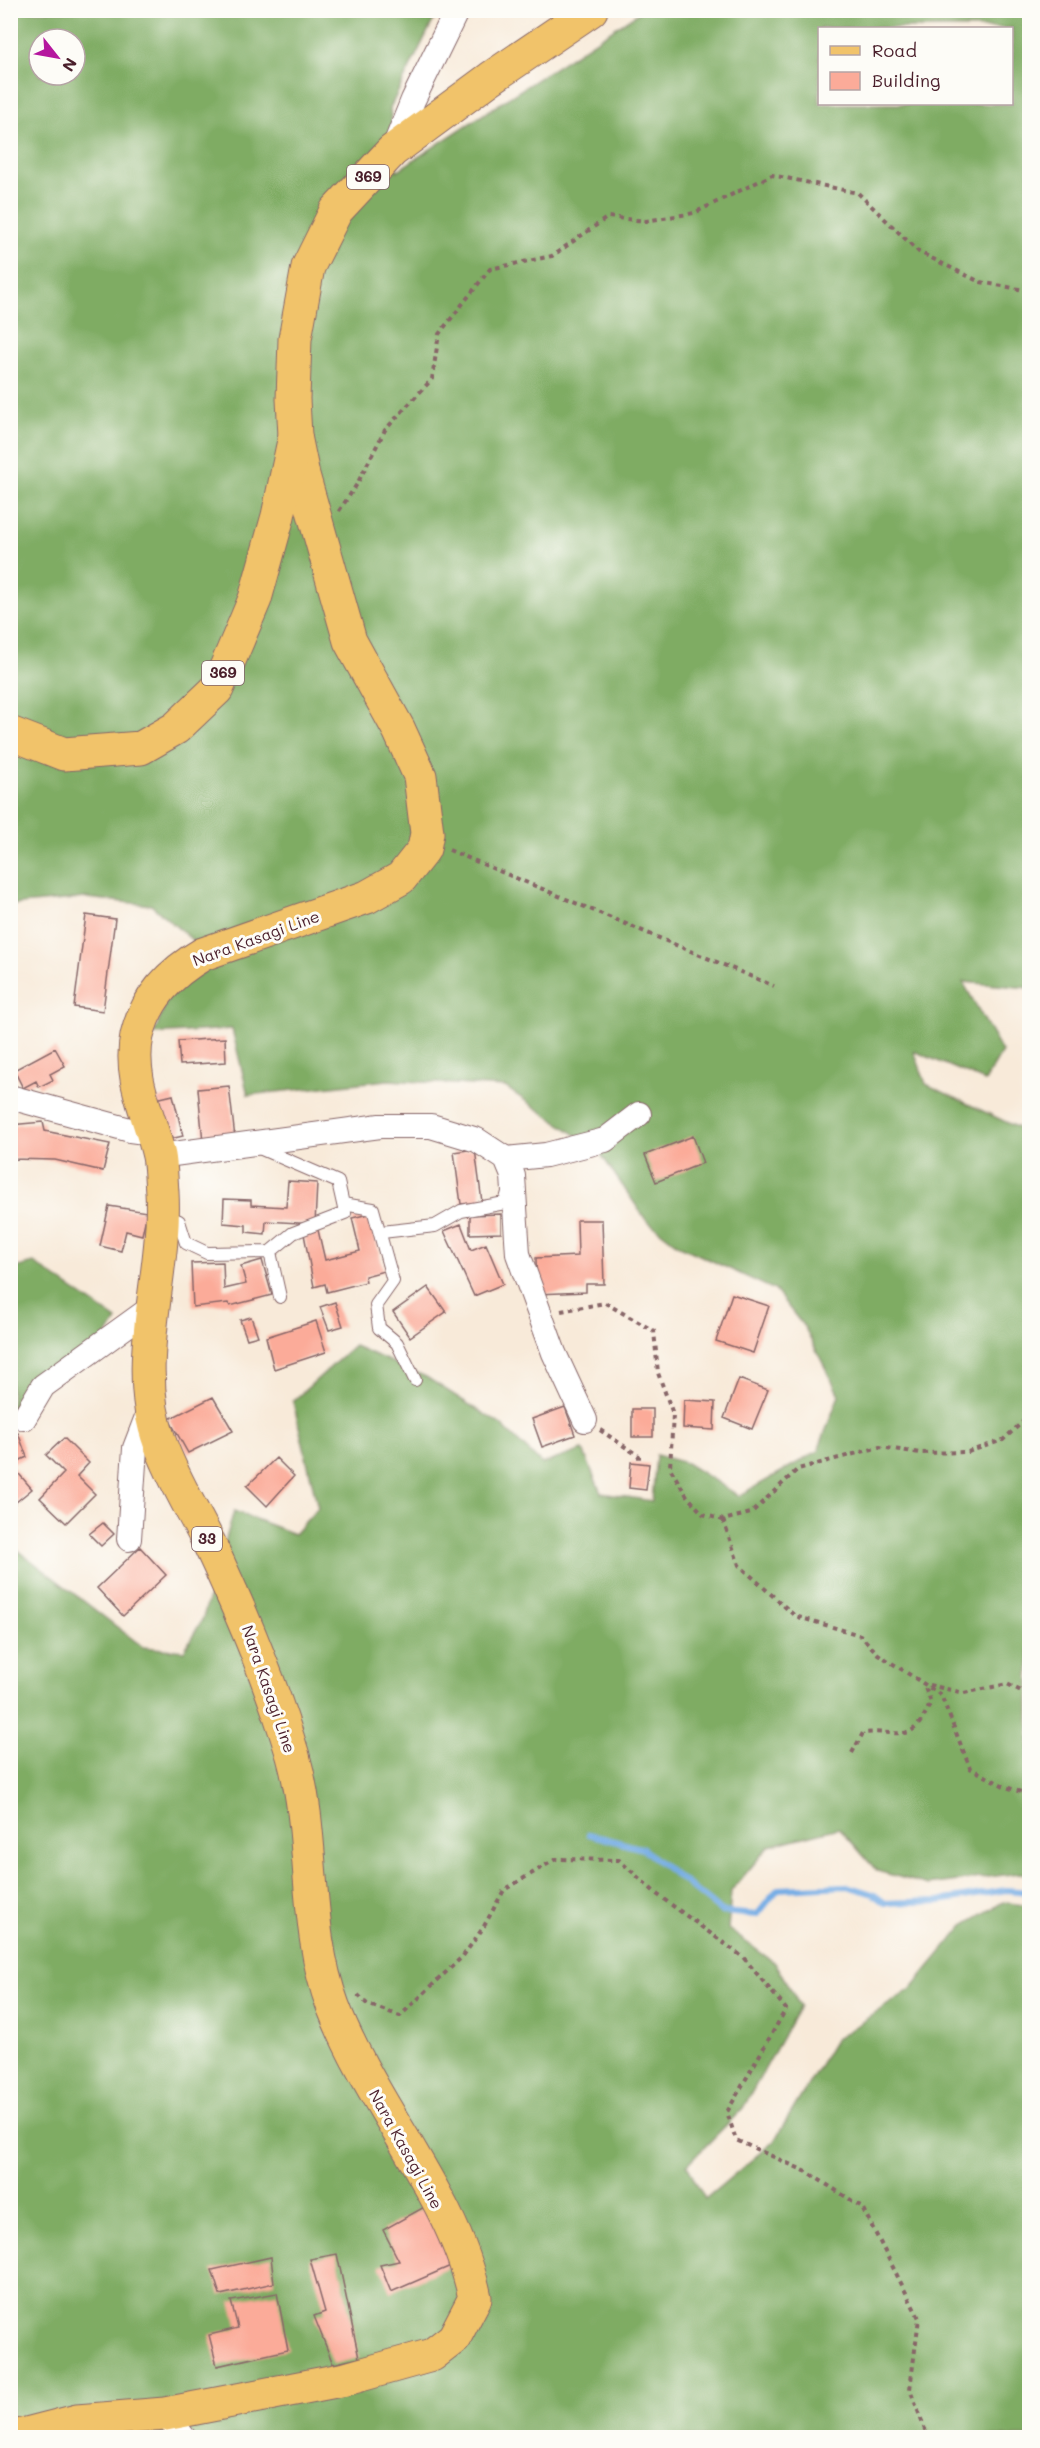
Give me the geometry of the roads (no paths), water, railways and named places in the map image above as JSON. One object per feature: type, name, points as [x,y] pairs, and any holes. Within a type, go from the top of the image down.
[{"type":"main road","name":"369","points":[[10,733],[64,754],[141,748],[176,728],[217,689],[255,599],[295,436],[293,399],[296,339],[308,267],[336,211],[392,152],[490,78],[537,36],[591,10]]},
{"type":"main road","name":"Nara Kasagi Line","points":[[11,2438],[77,2421],[175,2426],[432,2355],[454,2338],[475,2298],[471,2276],[458,2244],[420,2170],[381,2105],[332,2004],[320,1955],[307,1827],[294,1758],[255,1641],[160,1444],[150,1409],[151,1308],[159,1259],[162,1214],[155,1145],[136,1083],[134,1055],[138,1032],[160,986],[180,967],[203,954],[367,897],[402,878],[424,849],[427,833],[420,776],[399,730],[350,641],[303,475],[295,436]]},
{"type":"street","points":[[392,152],[413,100],[457,10]]},
{"type":"street","points":[[10,1097],[130,1130],[155,1145],[250,1144],[380,1126],[431,1126],[477,1140],[509,1167],[518,1254],[539,1315],[585,1420]]},
{"type":"street","points":[[509,1167],[605,1140],[639,1114]]},
{"type":"street","points":[[24,1418],[43,1386],[151,1308]]},
{"type":"street","points":[[129,1539],[135,1448],[150,1409]]},
{"type":"lane","points":[[162,1214],[178,1221],[186,1243],[207,1253],[270,1252],[293,1233],[345,1213],[338,1182],[250,1144]]},
{"type":"lane","points":[[382,1232],[435,1226],[461,1211],[505,1203],[509,1167]]},
{"type":"lane","points":[[343,1204],[373,1209],[382,1232],[393,1281],[376,1305],[379,1328],[397,1343],[415,1380]]},
{"type":"lane","points":[[270,1252],[280,1297]]},
{"type":"waterway","points":[[589,1834],[643,1849],[722,1912],[757,1915],[778,1889],[847,1886],[873,1894],[885,1903],[939,1901],[1006,1890],[1030,1892]]}]
